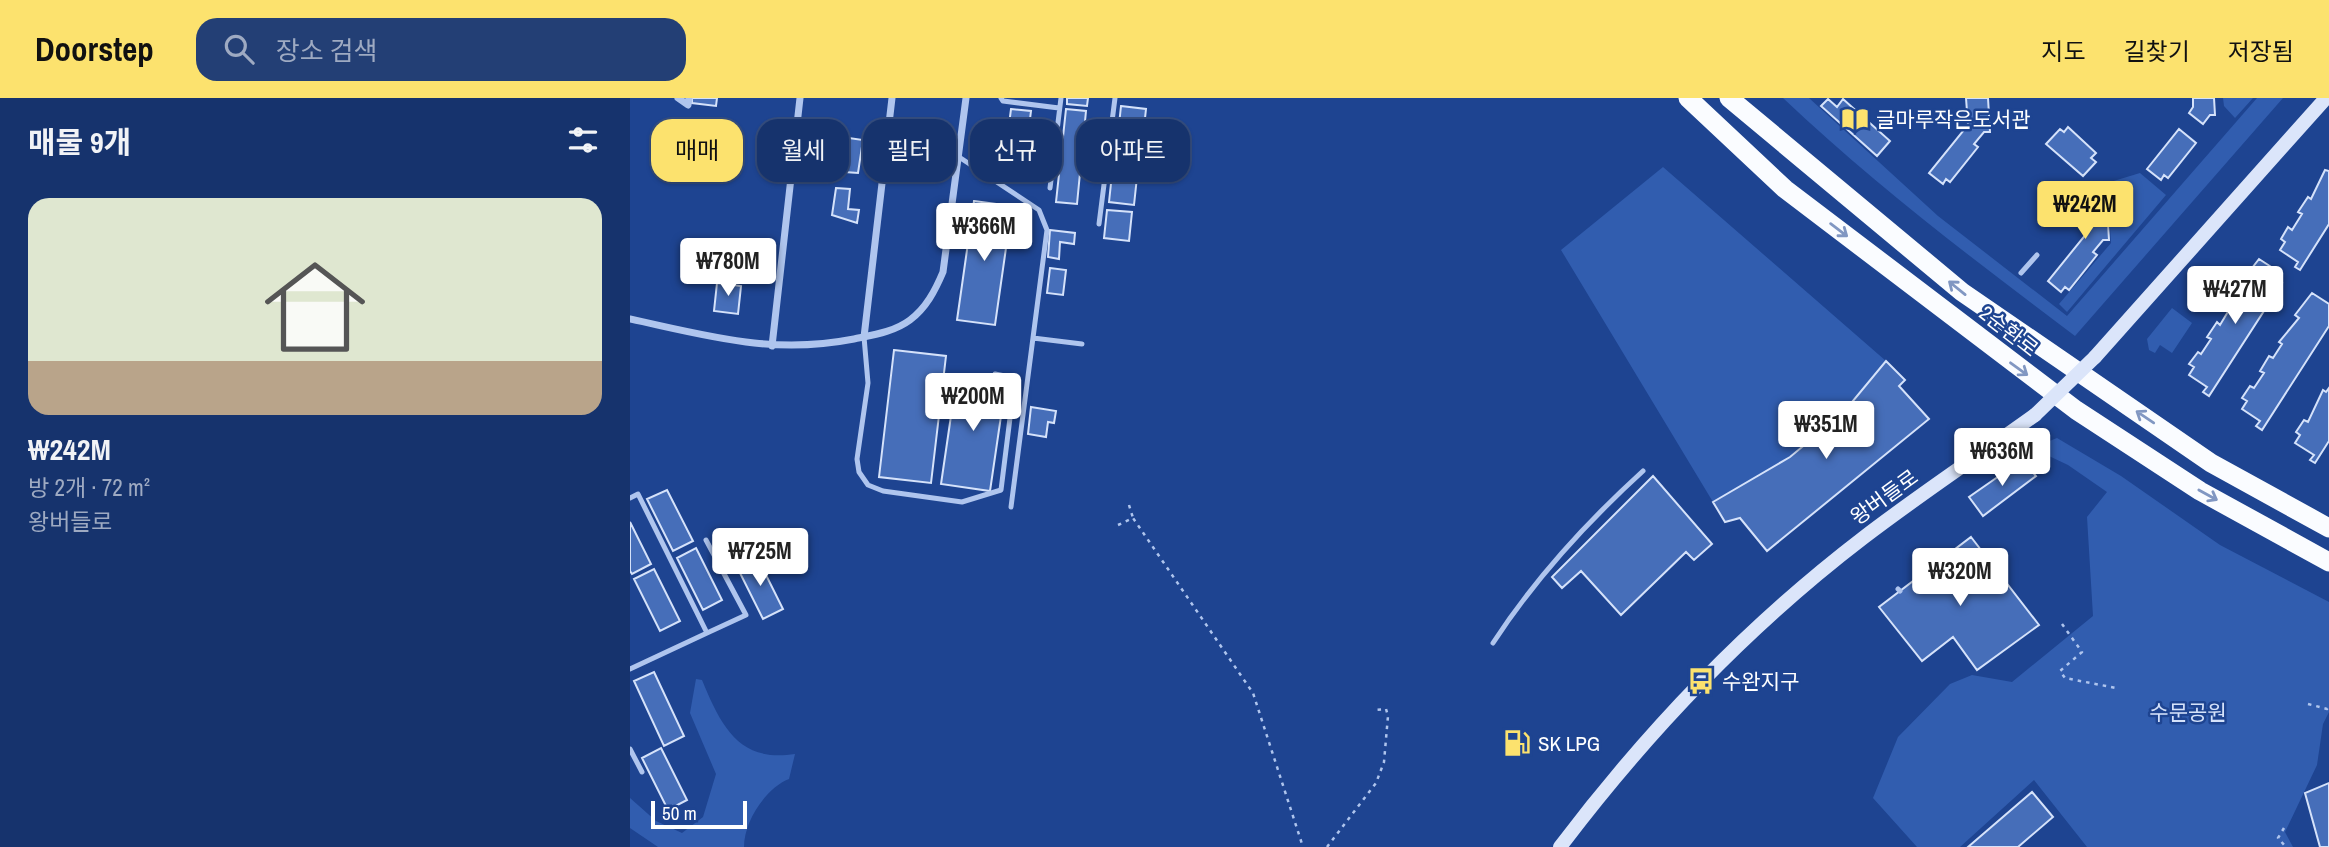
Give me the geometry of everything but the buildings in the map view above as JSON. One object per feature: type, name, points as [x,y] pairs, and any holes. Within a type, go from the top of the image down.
[{"type":"highway","points":[[1672,98],[1785,189]]},
{"type":"highway","name":"2순환로","points":[[1688,98],[1785,189],[2076,410],[2200,491],[2329,562]]},
{"type":"highway","name":"2순환로","points":[[1729,98],[1962,292],[2211,463],[2329,528]]},
{"type":"highway","points":[[1749,98],[1803,157]]},
{"type":"main road","name":"왕버들로","points":[[1560,847],[1598,797],[1692,691],[1785,603],[1863,538],[2035,415],[2095,357],[2326,98]]},
{"type":"street","points":[[678,98],[688,105],[689,98]]},
{"type":"street","points":[[772,346],[800,98]]},
{"type":"street","points":[[864,337],[892,98]]},
{"type":"street","points":[[630,319],[695,335],[772,346],[809,346],[864,337],[892,330],[909,321],[935,291],[949,247],[966,98]]},
{"type":"lane","points":[[1000,98],[1003,102],[1059,108]]},
{"type":"lane","points":[[1051,188],[1060,98]]},
{"type":"lane","points":[[1099,223],[1115,98]]},
{"type":"lane","points":[[959,157],[1039,210],[1047,230],[1011,507]]},
{"type":"lane","points":[[2021,273],[2037,254]]},
{"type":"lane","points":[[864,337],[868,383],[857,459],[859,472],[868,485],[883,491],[962,502],[1001,490],[1015,378],[995,374]]},
{"type":"lane","points":[[1033,338],[1082,344]]},
{"type":"lane","points":[[1493,643],[1510,617],[1578,535],[1643,471]]},
{"type":"lane","points":[[630,498],[638,494],[707,633]]},
{"type":"lane","points":[[630,669],[746,615],[706,540]]},
{"type":"lane","points":[[630,749],[642,772]]},
{"type":"path","points":[[1129,505],[1133,518],[1253,693],[1303,847]]},
{"type":"path","points":[[1118,525],[1133,518]]},
{"type":"path","points":[[2062,624],[2082,652],[2060,671],[2065,678],[2116,688]]},
{"type":"path","points":[[2308,704],[2327,709],[2329,706]]},
{"type":"path","points":[[1327,847],[1376,783],[1384,762],[1388,716],[1386,709],[1373,710]]},
{"type":"path","points":[[2284,828],[2278,838],[2286,847]]},
{"type":"green space","points":[[1783,98],[1809,98],[1938,216],[2067,316],[2257,98],[2283,98],[2075,336],[1889,191]]},
{"type":"green space","points":[[2223,98],[2253,98],[2235,118],[2224,106]]},
{"type":"green space","points":[[1663,167],[1886,361],[1843,413],[1790,457],[1713,502],[1561,250]]},
{"type":"green space","points":[[2140,173],[2166,195],[2067,312],[2059,304],[2111,243],[2107,183]]},
{"type":"green space","points":[[2172,308],[2192,323],[2172,353],[2160,345],[2155,353],[2149,350],[2147,339]]},
{"type":"green space","name":"수문공원","points":[[2057,438],[2121,476],[2220,545],[2329,602],[2329,712],[2323,724],[2317,765],[2285,832],[2293,847],[2087,847],[2034,780],[1960,847],[1917,847],[1873,798],[1898,737],[1950,684],[1972,675],[2012,682],[2093,616],[2087,517],[2107,492],[2068,465],[2032,448]]},
{"type":"green space","points":[[696,679],[702,680],[725,726],[746,747],[760,753],[795,754],[789,779],[772,790],[752,816],[744,847],[658,847],[630,828],[630,798],[656,821],[682,833],[703,817],[716,774],[690,713]]},
{"type":"place","name":"글마루작은도서관","points":[[1855,119]]},
{"type":"place","name":"수완지구","points":[[1701,681]]},
{"type":"place","name":"SK LPG","points":[[1517,743]]}]
